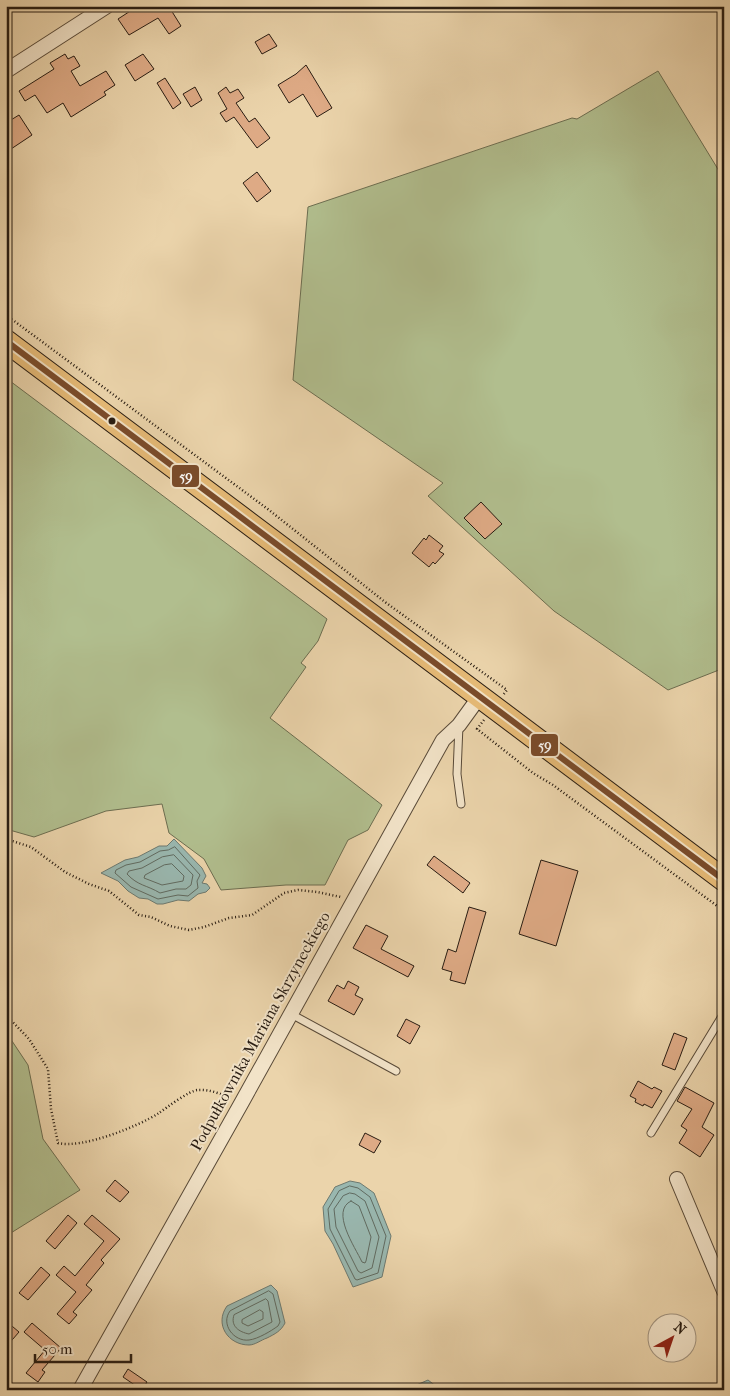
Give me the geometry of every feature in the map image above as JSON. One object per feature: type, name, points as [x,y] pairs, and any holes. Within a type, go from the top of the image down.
[{"type":"main road","points":[[6,341],[483,706],[724,880]]},
{"type":"street","points":[[6,71],[107,6]]},
{"type":"street","name":"Podpułkownika Mariana Skrzyneckiego","points":[[80,1390],[443,740],[483,706]]},
{"type":"street","points":[[677,1179],[724,1291]]},
{"type":"lane","points":[[459,726],[456,774],[462,804]]},
{"type":"lane","points":[[651,1133],[724,1013]]},
{"type":"lane","points":[[291,1014],[396,1071]]},
{"type":"path","points":[[6,315],[269,510],[385,602],[507,690]]},
{"type":"path","points":[[483,706],[477,729],[533,773],[724,911]]},
{"type":"path","points":[[6,839],[30,847],[65,872],[89,884],[109,891],[140,915],[151,917],[170,926],[190,930],[229,918],[252,915],[284,893],[298,890],[317,892],[353,901]]},
{"type":"path","points":[[6,1015],[29,1039],[48,1069],[52,1116],[58,1143],[66,1145],[82,1143],[129,1128],[150,1119],[196,1090],[208,1090],[242,1102]]},
{"type":"green space","points":[[658,71],[724,179],[724,668],[668,690],[554,611],[428,496],[443,483],[293,380],[308,207],[572,118],[577,119]]},
{"type":"green space","points":[[6,378],[327,619],[318,641],[301,663],[306,667],[270,718],[382,805],[368,830],[348,840],[325,885],[286,885],[221,890],[204,859],[169,833],[162,804],[106,811],[34,837],[6,829]]},
{"type":"green space","points":[[6,1032],[28,1065],[43,1139],[80,1190],[6,1236]]},
{"type":"water","points":[[174,839],[202,868],[206,876],[202,883],[207,884],[210,888],[189,901],[178,900],[157,904],[148,899],[139,898],[118,881],[101,873],[125,860],[138,857],[159,846],[167,846]]},
{"type":"water","points":[[350,1181],[360,1183],[374,1193],[391,1236],[382,1277],[353,1287],[325,1231],[323,1207],[335,1187]]},
{"type":"water","points":[[271,1285],[277,1291],[285,1323],[280,1330],[249,1345],[241,1344],[229,1337],[225,1332],[222,1320],[227,1306]]},
{"type":"water","points":[[428,1380],[441,1390],[405,1390]]},
{"type":"building","points":[[138,6],[176,6],[171,10],[181,26],[169,34],[158,18],[129,35],[118,19]]},
{"type":"building","points":[[269,34],[277,46],[262,54],[255,42]]},
{"type":"building","points":[[65,54],[68,59],[74,56],[80,66],[71,71],[80,86],[106,71],[115,85],[104,92],[106,95],[71,117],[63,103],[47,113],[35,95],[25,101],[19,91],[54,69],[50,63]]},
{"type":"building","points":[[143,54],[154,69],[135,81],[125,65]]},
{"type":"building","points":[[306,65],[332,108],[317,117],[303,94],[289,103],[278,85],[296,74]]},
{"type":"building","points":[[165,78],[181,103],[173,109],[157,83]]},
{"type":"building","points":[[195,87],[202,100],[191,107],[183,94]]},
{"type":"building","points":[[226,87],[230,93],[238,89],[244,98],[236,103],[249,122],[255,118],[270,138],[257,148],[234,117],[226,122],[220,113],[227,109],[218,93]]},
{"type":"building","points":[[19,115],[32,135],[11,149],[6,141],[6,123]]},
{"type":"building","points":[[257,172],[271,191],[257,202],[243,183]]},
{"type":"building","points":[[481,502],[502,524],[485,539],[464,518]]},
{"type":"building","points":[[429,535],[443,546],[439,551],[444,554],[435,564],[433,562],[429,567],[412,553],[424,538],[426,540]]},
{"type":"building","points":[[434,856],[470,883],[463,893],[427,865]]},
{"type":"building","points":[[541,860],[578,871],[556,946],[519,934]]},
{"type":"building","points":[[469,907],[486,912],[465,984],[450,980],[452,972],[442,969],[448,949],[456,952]]},
{"type":"building","points":[[366,925],[388,936],[381,949],[414,966],[408,977],[353,948]]},
{"type":"building","points":[[348,981],[359,987],[355,995],[363,999],[354,1015],[328,1001],[337,985],[344,989]]},
{"type":"building","points":[[406,1019],[420,1026],[410,1044],[397,1036]]},
{"type":"building","points":[[674,1033],[687,1038],[675,1070],[662,1065]]},
{"type":"building","points":[[638,1081],[652,1089],[654,1087],[662,1091],[652,1108],[635,1102],[636,1099],[630,1096]]},
{"type":"building","points":[[685,1087],[714,1103],[702,1127],[714,1135],[700,1157],[679,1143],[687,1130],[681,1126],[692,1109],[677,1101]]},
{"type":"building","points":[[365,1133],[381,1141],[374,1153],[359,1145]]},
{"type":"building","points":[[115,1180],[129,1192],[120,1202],[106,1191]]},
{"type":"building","points":[[68,1215],[77,1223],[55,1249],[46,1241]]},
{"type":"building","points":[[92,1215],[120,1239],[101,1260],[104,1263],[86,1285],[92,1290],[73,1312],[77,1315],[69,1324],[57,1314],[76,1292],[56,1275],[64,1266],[75,1276],[104,1241],[84,1224]]},
{"type":"building","points":[[41,1267],[50,1275],[28,1300],[19,1293]]},
{"type":"building","points":[[6,1321],[19,1332],[6,1347]]},
{"type":"building","points":[[32,1323],[61,1348],[42,1370],[45,1372],[38,1382],[26,1373],[45,1350],[24,1332]]},
{"type":"building","points":[[128,1369],[147,1382],[142,1390],[123,1377]]},
{"type":"transit line","name":"59","points":[[6,341],[724,880]]}]
